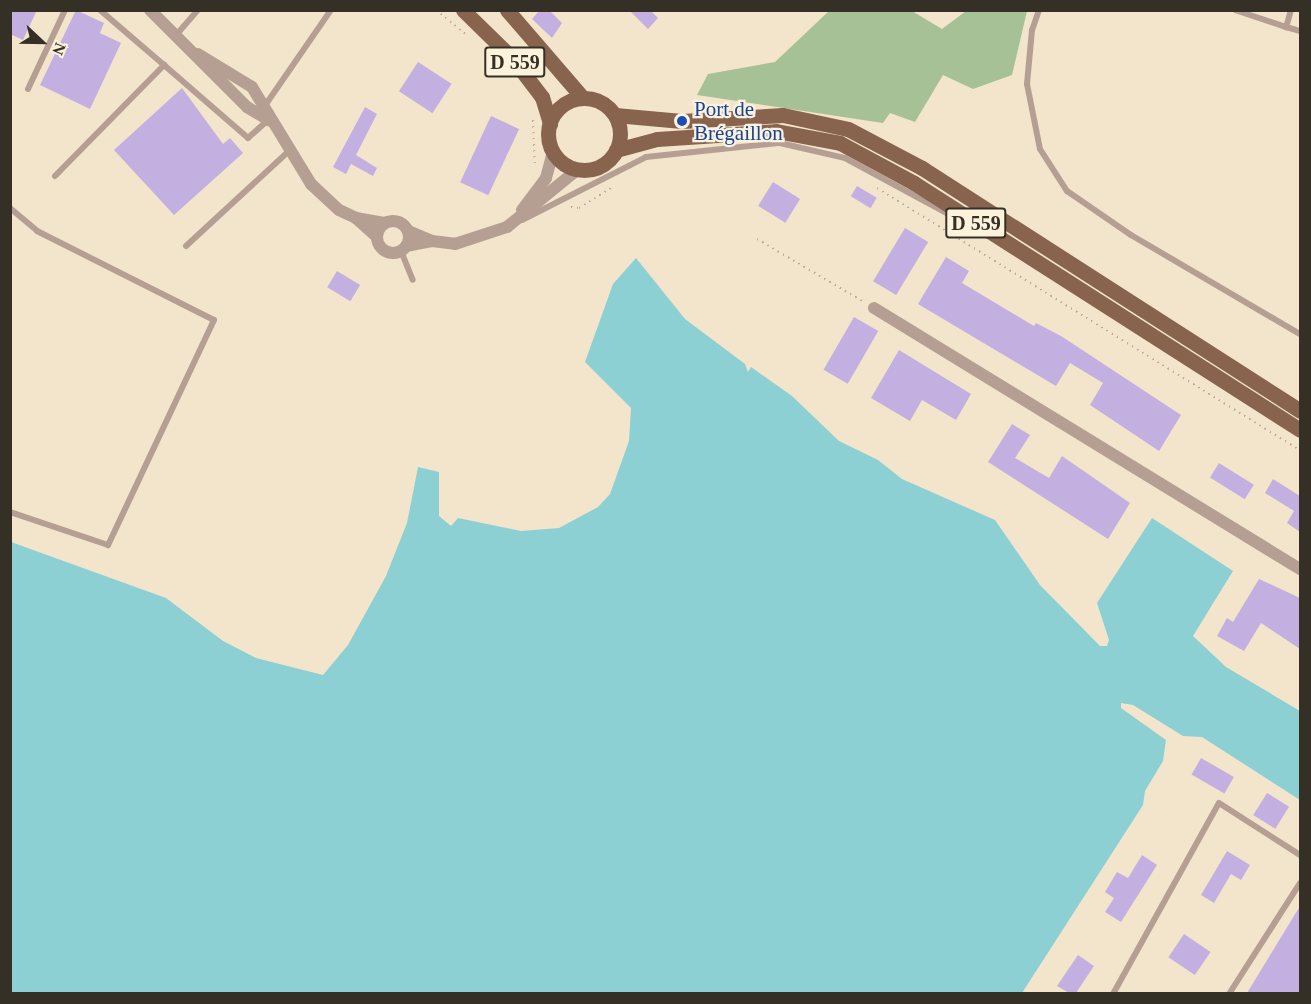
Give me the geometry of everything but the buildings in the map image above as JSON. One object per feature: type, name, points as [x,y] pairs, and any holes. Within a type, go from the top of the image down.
[{"type":"main road","name":"D 559","points":[[463,10],[530,82],[548,109],[550,124]]},
{"type":"main road","name":"D 559","points":[[507,10],[583,98]]},
{"type":"main road","points":[[583,98],[602,102],[615,115],[620,133],[616,150],[604,164],[578,169],[553,152],[550,124],[562,105],[583,98]]},
{"type":"main road","name":"D 559","points":[[615,115],[682,121],[783,115],[848,129],[922,168],[1300,411]]},
{"type":"main road","name":"D 559","points":[[616,150],[657,139],[776,131],[807,134],[875,160],[1300,430]]},
{"type":"street","points":[[150,10],[198,54],[247,107],[269,120]]},
{"type":"street","points":[[198,54],[252,87],[269,120],[311,184],[339,210],[356,218],[383,223],[398,221],[409,231],[432,241],[455,244],[507,227],[578,169]]},
{"type":"street","points":[[507,227],[546,178],[553,152]]},
{"type":"street","points":[[356,218],[376,236],[387,252],[432,241]]},
{"type":"street","points":[[376,236],[383,223]]},
{"type":"street","points":[[404,248],[409,231]]},
{"type":"street","points":[[874,308],[1300,569]]},
{"type":"lane","points":[[28,89],[65,10]]},
{"type":"lane","points":[[100,10],[248,138],[269,120]]},
{"type":"lane","points":[[177,34],[198,10]]},
{"type":"lane","points":[[264,108],[332,10]]},
{"type":"lane","points":[[1039,10],[1032,30],[1026,84],[1040,149],[1068,191],[1131,235],[1300,334]]},
{"type":"lane","points":[[1235,10],[1300,31]]},
{"type":"lane","points":[[1286,27],[1291,10]]},
{"type":"lane","points":[[55,176],[164,65]]},
{"type":"lane","points":[[507,227],[646,157],[780,143],[845,158],[1014,248]]},
{"type":"lane","points":[[186,246],[289,151]]},
{"type":"lane","points":[[10,208],[37,231],[214,320],[108,545],[10,512]]},
{"type":"lane","points":[[404,248],[413,280]]},
{"type":"lane","points":[[1113,993],[1219,803],[1300,855]]},
{"type":"lane","points":[[1229,993],[1300,883]]},
{"type":"path","points":[[436,10],[475,41]]},
{"type":"path","points":[[533,116],[537,173]]},
{"type":"path","points":[[566,203],[579,208],[616,184]]},
{"type":"path","points":[[874,186],[1300,450]]},
{"type":"path","points":[[757,239],[874,308]]},
{"type":"green space","points":[[829,11],[912,11],[942,29],[966,11],[1027,11],[1012,75],[973,89],[943,75],[915,122],[890,113],[883,123],[697,95],[708,74],[775,62]]},
{"type":"water","points":[[636,258],[685,319],[745,364],[748,372],[751,367],[792,396],[839,441],[878,460],[902,479],[995,520],[1040,585],[1100,646],[1107,646],[1109,640],[1097,603],[1152,518],[1233,571],[1193,636],[1226,667],[1300,711],[1300,800],[1202,737],[1183,736],[1133,705],[1121,703],[1121,708],[1166,740],[1163,761],[1145,791],[1143,805],[1022,993],[11,993],[11,542],[166,598],[223,641],[256,658],[323,675],[348,645],[386,576],[407,523],[418,467],[439,472],[439,516],[451,526],[458,518],[521,531],[559,528],[598,507],[610,494],[629,441],[631,408],[585,362],[613,284]]},
{"type":"place","name":"Port de Brégaillon","points":[[682,121]]}]
